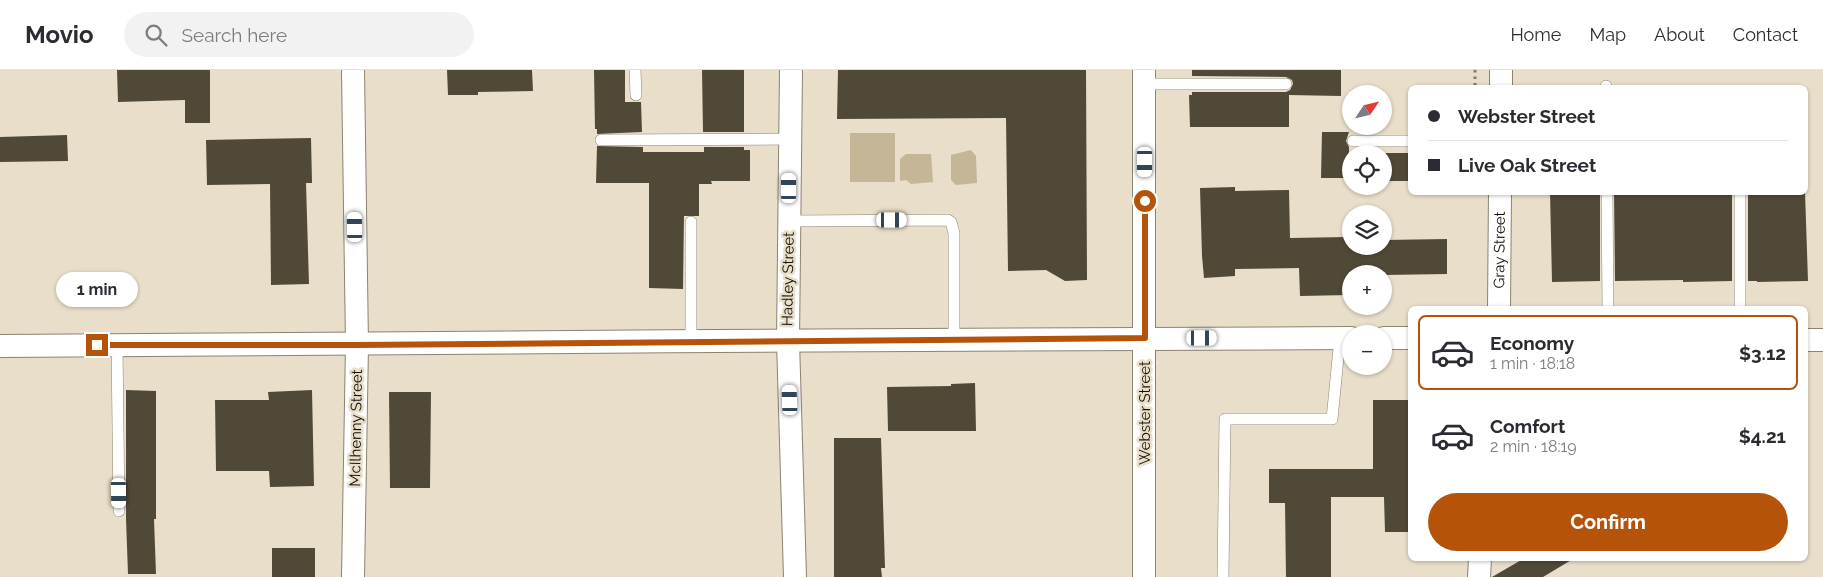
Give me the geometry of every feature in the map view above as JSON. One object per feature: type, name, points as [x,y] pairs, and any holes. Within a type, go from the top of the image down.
[{"type":"street","name":"McIlhenny Street","points":[[353,70],[357,345],[353,577]]},
{"type":"street","name":"Hadley Street","points":[[791,70],[788,341],[795,577]]},
{"type":"street","points":[[1501,70],[1501,85]]},
{"type":"street","name":"Webster Street","points":[[1144,77],[1144,577]]},
{"type":"street","name":"Gray Street","points":[[1499,306],[1500,195]]},
{"type":"street","points":[[0,346],[1342,338]]},
{"type":"street","points":[[1392,338],[1408,338]]},
{"type":"street","points":[[1808,340],[1823,340]]},
{"type":"street","points":[[1479,577],[1480,561]]},
{"type":"lane","points":[[635,70],[636,95]]},
{"type":"lane","points":[[1144,77],[1286,84]]},
{"type":"lane","points":[[601,140],[790,139]]},
{"type":"lane","points":[[1353,141],[1408,141]]},
{"type":"lane","points":[[1607,195],[1608,306]]},
{"type":"lane","points":[[1740,195],[1740,306]]},
{"type":"lane","points":[[789,221],[948,220],[952,222],[954,233],[954,339]]},
{"type":"lane","points":[[691,342],[692,222]]},
{"type":"lane","points":[[117,345],[119,511]]},
{"type":"lane","points":[[1223,577],[1225,419],[1332,419],[1342,361]]},
{"type":"path","points":[[1475,70],[1475,85]]},
{"type":"shaded area","points":[[850,133],[895,133],[895,182],[850,182]]},
{"type":"shaded area","points":[[971,150],[976,156],[977,183],[956,185],[951,180],[951,155]]},
{"type":"shaded area","points":[[906,154],[931,154],[933,182],[911,184],[906,180],[900,181],[900,159]]},
{"type":"building","points":[[117,70],[210,70],[210,123],[185,123],[185,100],[118,102]]},
{"type":"building","points":[[447,70],[532,70],[533,91],[478,92],[478,95],[448,95]]},
{"type":"building","points":[[594,70],[625,70],[625,102],[641,102],[642,132],[597,134],[597,129],[595,129]]},
{"type":"building","points":[[702,70],[744,70],[744,132],[703,132]]},
{"type":"building","points":[[838,70],[1086,70],[1087,280],[1065,281],[1046,270],[1008,271],[1006,118],[837,119]]},
{"type":"building","points":[[1192,70],[1341,70],[1341,96],[1289,95],[1289,127],[1190,127],[1189,95],[1192,95],[1192,92],[1286,92],[1290,90],[1293,84],[1292,80],[1286,77],[1192,76]]},
{"type":"building","points":[[1322,132],[1342,132],[1342,135],[1348,135],[1346,141],[1348,145],[1342,145],[1342,178],[1321,178]]},
{"type":"building","points":[[67,135],[68,161],[0,162],[0,137]]},
{"type":"building","points":[[311,138],[312,183],[306,183],[309,284],[271,285],[270,184],[207,185],[206,140]]},
{"type":"building","points":[[597,146],[643,147],[643,152],[704,152],[704,147],[744,147],[744,150],[750,150],[750,181],[711,181],[712,184],[699,184],[699,216],[684,216],[683,289],[649,288],[649,183],[596,183]]},
{"type":"building","points":[[1392,153],[1408,153],[1408,181],[1392,181]]},
{"type":"building","points":[[1235,187],[1235,191],[1289,190],[1290,238],[1342,237],[1342,255],[1392,255],[1392,240],[1447,239],[1447,274],[1392,275],[1392,265],[1342,265],[1342,295],[1300,296],[1299,268],[1235,269],[1235,276],[1204,278],[1200,188]]},
{"type":"building","points":[[1550,195],[1600,195],[1600,281],[1552,282]]},
{"type":"building","points":[[1614,195],[1732,195],[1732,281],[1615,281]]},
{"type":"building","points":[[1748,195],[1805,195],[1808,281],[1748,281]]},
{"type":"building","points":[[975,383],[976,431],[888,431],[887,387],[951,386],[951,384]]},
{"type":"building","points":[[126,390],[156,391],[156,519],[154,519],[156,574],[128,574]]},
{"type":"building","points":[[312,390],[314,486],[270,487],[269,471],[216,471],[215,400],[269,400],[268,392]]},
{"type":"building","points":[[389,392],[431,392],[430,488],[390,488]]},
{"type":"building","points":[[1373,400],[1408,400],[1408,532],[1385,532],[1384,497],[1331,497],[1331,577],[1286,577],[1285,503],[1269,503],[1269,469],[1373,469]]},
{"type":"building","points":[[834,438],[881,438],[885,568],[881,568],[882,577],[834,577]]},
{"type":"building","points":[[272,548],[315,548],[315,577],[272,577]]},
{"type":"building","points":[[1520,561],[1570,561],[1543,577],[1492,577]]},
{"type":"route","points":[[97,345],[357,345],[1145,338],[1145,201]]}]
